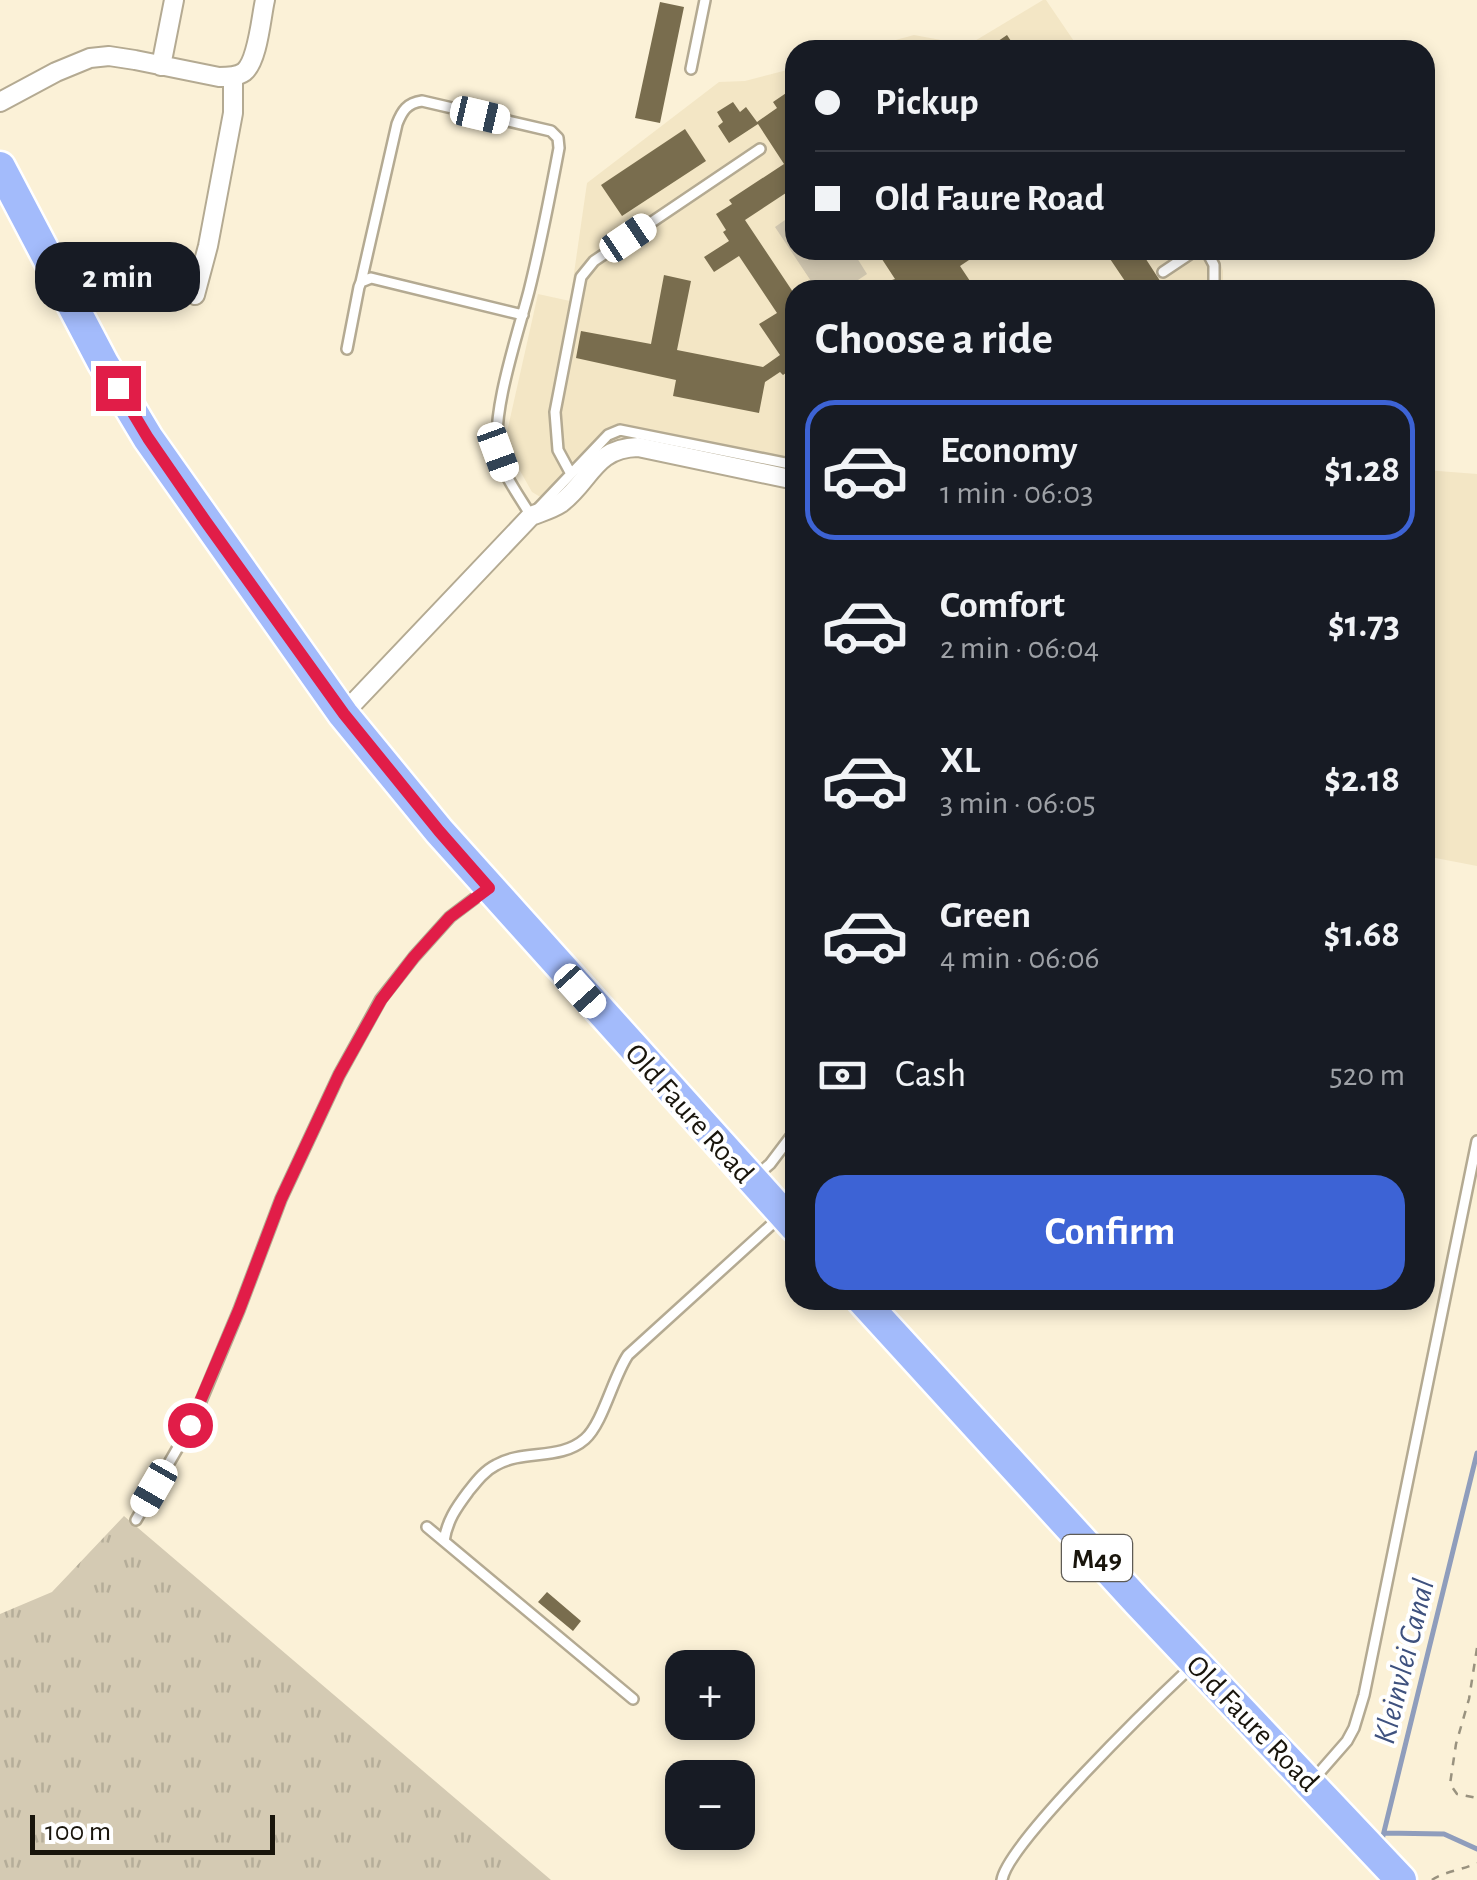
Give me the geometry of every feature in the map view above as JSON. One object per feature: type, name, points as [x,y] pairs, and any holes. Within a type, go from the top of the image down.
[{"type":"main road","name":"Old Faure Road","points":[[0,167],[103,362],[148,438],[344,714],[489,888],[785,1217]]},
{"type":"main road","name":"Old Faure Road","points":[[871,1310],[1401,1880]]},
{"type":"street","points":[[161,66],[174,0]]},
{"type":"street","points":[[0,102],[90,58],[109,56],[219,77],[243,73],[254,56],[265,0]]},
{"type":"street","points":[[194,295],[208,246],[233,113],[234,76]]},
{"type":"street","points":[[344,714],[531,516],[562,502],[613,451],[638,446],[785,477]]},
{"type":"lane","points":[[691,69],[705,0]]},
{"type":"lane","points":[[347,349],[396,124],[408,105],[422,101],[551,131],[558,138],[559,148],[498,428],[498,452],[505,471],[531,516],[608,435],[620,430],[785,463]]},
{"type":"lane","points":[[571,474],[558,450],[555,412],[581,277],[594,261],[760,149]]},
{"type":"lane","points":[[1162,272],[1181,260]]},
{"type":"lane","points":[[361,282],[370,278],[523,315]]},
{"type":"lane","points":[[136,1520],[190,1425],[281,1199],[372,1014],[450,917],[489,888]]},
{"type":"lane","points":[[1310,1783],[1354,1728],[1364,1695],[1477,1141]]},
{"type":"lane","points":[[751,1180],[785,1144]]},
{"type":"lane","points":[[444,1541],[451,1516],[484,1474],[499,1463],[556,1453],[583,1441],[592,1432],[628,1355],[785,1224]]},
{"type":"lane","points":[[427,1527],[633,1698]]},
{"type":"lane","points":[[1002,1880],[1014,1854],[1049,1813],[1195,1662]]},
{"type":"path","points":[[1477,1648],[1450,1784],[1456,1794],[1477,1798]]},
{"type":"path","points":[[1432,1880],[1477,1863]]},
{"type":"shaded area","points":[[1046,0],[1073,40],[976,40]]},
{"type":"shaded area","points":[[914,35],[941,40],[896,40]]},
{"type":"shaded area","points":[[785,71],[785,260],[1220,260],[1223,280],[785,280],[785,470],[622,437],[611,442],[556,498],[549,491],[542,498],[532,492],[510,453],[507,432],[538,294],[570,301],[587,183],[719,82],[745,81]]},
{"type":"shaded area","points":[[1435,471],[1477,474],[1477,866],[1435,858]]},
{"type":"green space","points":[[785,220],[785,242],[775,227]]},
{"type":"green space","points":[[797,260],[858,260],[867,274],[858,280],[810,280]]},
{"type":"green space","points":[[124,1516],[551,1880],[0,1880],[0,1614],[52,1592]]},
{"type":"building","points":[[660,2],[684,7],[660,123],[635,118]]},
{"type":"building","points":[[785,94],[785,194],[745,220],[785,280],[785,374],[780,372],[765,382],[759,413],[673,396],[676,380],[576,358],[581,331],[651,344],[664,275],[691,281],[677,350],[763,367],[780,355],[759,324],[777,313],[739,256],[714,272],[704,257],[729,241],[716,214],[732,204],[729,200],[784,164],[758,124],[729,143],[718,126],[723,122],[717,112],[733,102],[740,112],[746,107],[757,122],[777,108],[773,102]]},
{"type":"building","points":[[685,129],[706,161],[622,216],[601,185]]},
{"type":"building","points":[[883,260],[969,260],[960,266],[969,280],[892,280],[895,279]]},
{"type":"building","points":[[1111,260],[1146,260],[1160,280],[1124,280]]},
{"type":"building","points":[[547,1592],[581,1621],[573,1631],[538,1602]]},
{"type":"waterway","name":"Kleinvlei Canal","points":[[1381,1844],[1477,1453]]},
{"type":"waterway","points":[[1384,1833],[1444,1834],[1477,1849]]},
{"type":"route","points":[[118,388],[206,522],[344,714],[489,888],[450,917],[414,957],[381,1000],[339,1075],[281,1199],[190,1425]]}]
